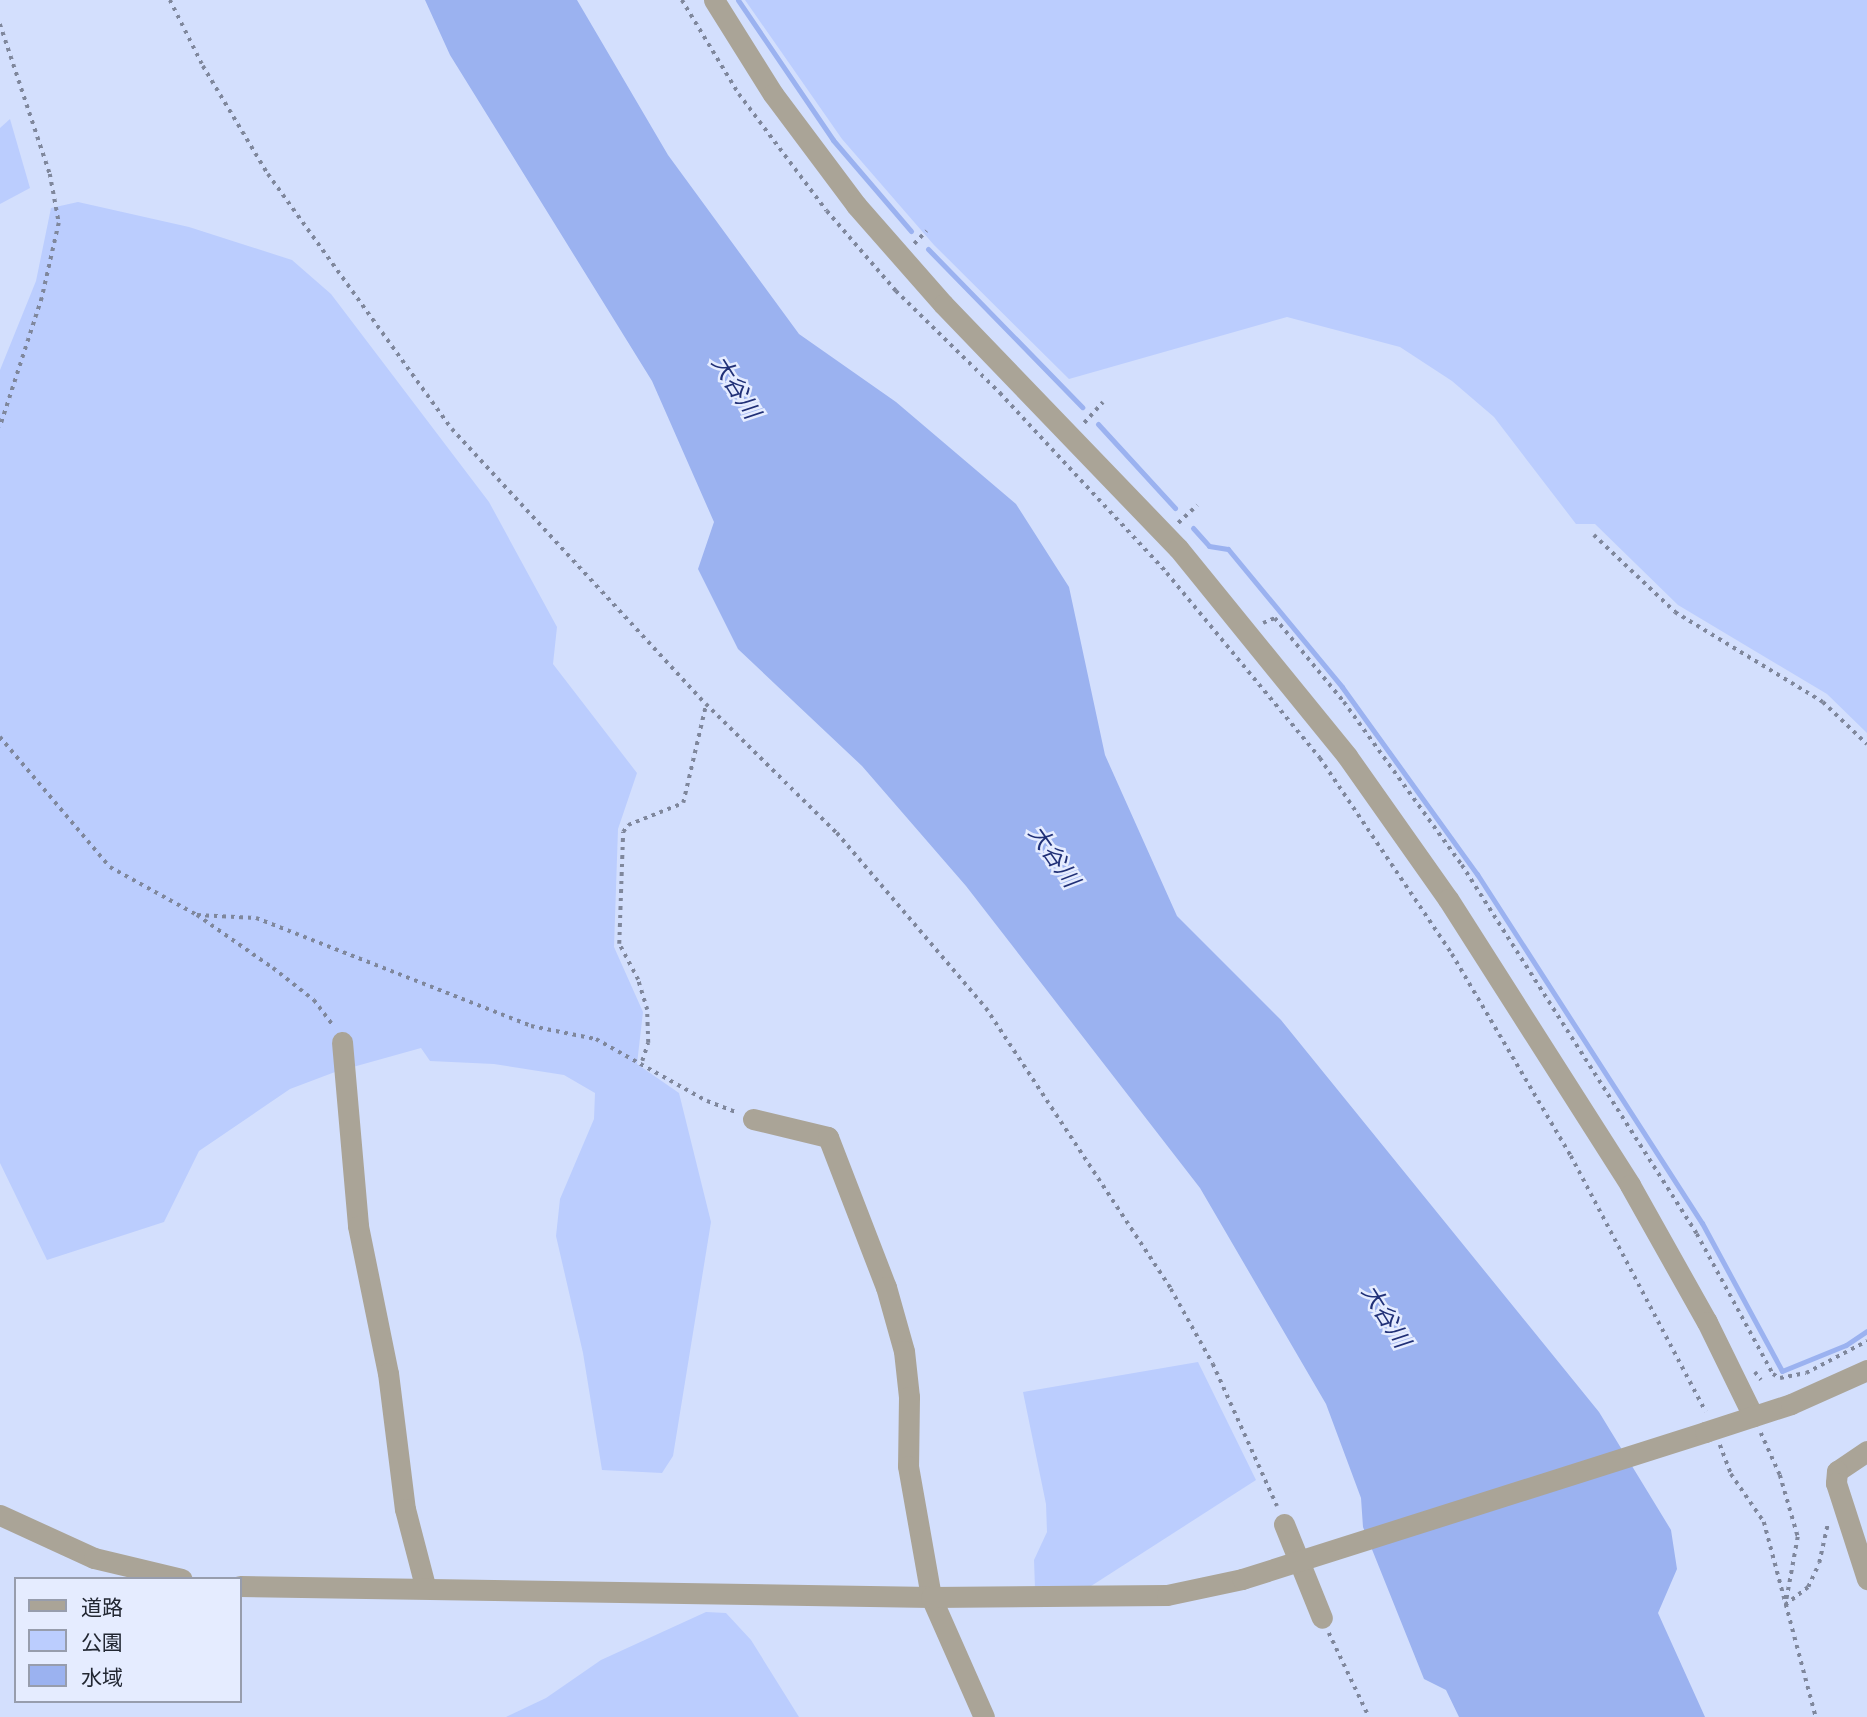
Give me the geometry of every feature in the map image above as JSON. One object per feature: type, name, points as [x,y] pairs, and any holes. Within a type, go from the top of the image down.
[{"type":"street","points":[[714,0],[773,94],[856,205],[943,304],[1074,435],[1166,535],[1249,632],[1398,825],[1517,1005],[1666,1246],[1753,1416]]},
{"type":"street","points":[[342,1042],[358,1226],[388,1373],[405,1509],[425,1586]]},
{"type":"street","points":[[753,1119],[828,1137],[886,1287],[908,1370],[908,1466],[931,1597],[984,1717]]},
{"type":"street","points":[[242,1586],[425,1586],[931,1597],[1167,1595],[1301,1560],[1753,1416],[1830,1389],[1867,1370]]},
{"type":"street","points":[[1867,1451],[1837,1471],[1843,1504],[1867,1579]]},
{"type":"street","points":[[0,1515],[94,1558],[175,1577]]},
{"type":"street","points":[[1284,1524],[1301,1560],[1322,1618]]},
{"type":"path","points":[[170,0],[203,66],[268,174],[452,429],[706,704],[837,833],[986,1008],[1171,1289],[1213,1364],[1284,1524]]},
{"type":"path","points":[[682,0],[739,94],[827,211],[896,291],[1000,393],[1167,573],[1320,758],[1452,954],[1571,1156],[1731,1474],[1764,1522],[1816,1717]]},
{"type":"path","points":[[0,24],[50,174],[59,223],[42,298],[0,427]]},
{"type":"path","points":[[1074,435],[1103,402]]},
{"type":"path","points":[[1166,535],[1197,505]]},
{"type":"path","points":[[1594,535],[1675,612],[1823,702],[1867,744]]},
{"type":"path","points":[[1249,632],[1275,618],[1344,702],[1462,865],[1690,1223],[1773,1374],[1780,1378],[1806,1373],[1867,1341]]},
{"type":"path","points":[[642,1061],[648,1043],[647,1010],[638,980],[620,944],[623,832],[628,825],[683,803],[706,704]]},
{"type":"path","points":[[0,737],[110,867],[197,915],[314,1000],[342,1042]]},
{"type":"path","points":[[197,915],[256,918],[531,1026],[596,1039],[642,1061],[707,1101],[753,1119]]},
{"type":"path","points":[[1753,1416],[1780,1475],[1798,1537],[1786,1605]]},
{"type":"path","points":[[1786,1605],[1808,1587],[1819,1563],[1828,1523],[1843,1504]]},
{"type":"path","points":[[1322,1618],[1369,1717]]},
{"type":"green space","points":[[745,0],[1867,0],[1867,733],[1827,694],[1678,605],[1595,524],[1576,524],[1494,417],[1452,381],[1400,347],[1287,317],[1069,379],[934,245],[842,139]]},
{"type":"green space","points":[[10,119],[30,188],[0,204],[0,128]]},
{"type":"green space","points":[[78,202],[189,227],[292,260],[331,294],[489,502],[557,627],[553,664],[637,773],[618,829],[614,947],[643,1012],[637,1064],[679,1093],[711,1222],[673,1456],[662,1473],[602,1470],[583,1353],[556,1236],[560,1199],[594,1119],[595,1093],[564,1075],[494,1064],[430,1061],[421,1048],[335,1072],[290,1089],[199,1151],[164,1222],[47,1260],[0,1163],[0,370],[36,281],[51,208]]},
{"type":"green space","points":[[1198,1362],[1256,1480],[1088,1588],[1035,1588],[1034,1560],[1047,1532],[1046,1504],[1023,1392]]},
{"type":"green space","points":[[706,1612],[726,1613],[751,1640],[799,1717],[506,1717],[546,1698],[601,1660]]},
{"type":"water","name":"大谷川","points":[[425,0],[577,0],[668,155],[799,334],[896,402],[1016,504],[1069,587],[1105,755],[1177,916],[1281,1020],[1599,1412],[1671,1530],[1677,1569],[1658,1613],[1705,1717],[1459,1717],[1446,1690],[1424,1679],[1363,1527],[1361,1498],[1326,1404],[1200,1188],[966,886],[862,766],[738,649],[698,569],[714,522],[652,381],[450,55]]},
{"type":"waterway","points":[[738,0],[833,140],[911,231]]},
{"type":"waterway","points":[[928,249],[1082,407]]},
{"type":"waterway","points":[[1098,424],[1175,508]]},
{"type":"waterway","points":[[1193,528],[1209,546],[1228,549],[1342,687],[1477,874],[1702,1223],[1782,1371],[1846,1345],[1867,1331]]}]
